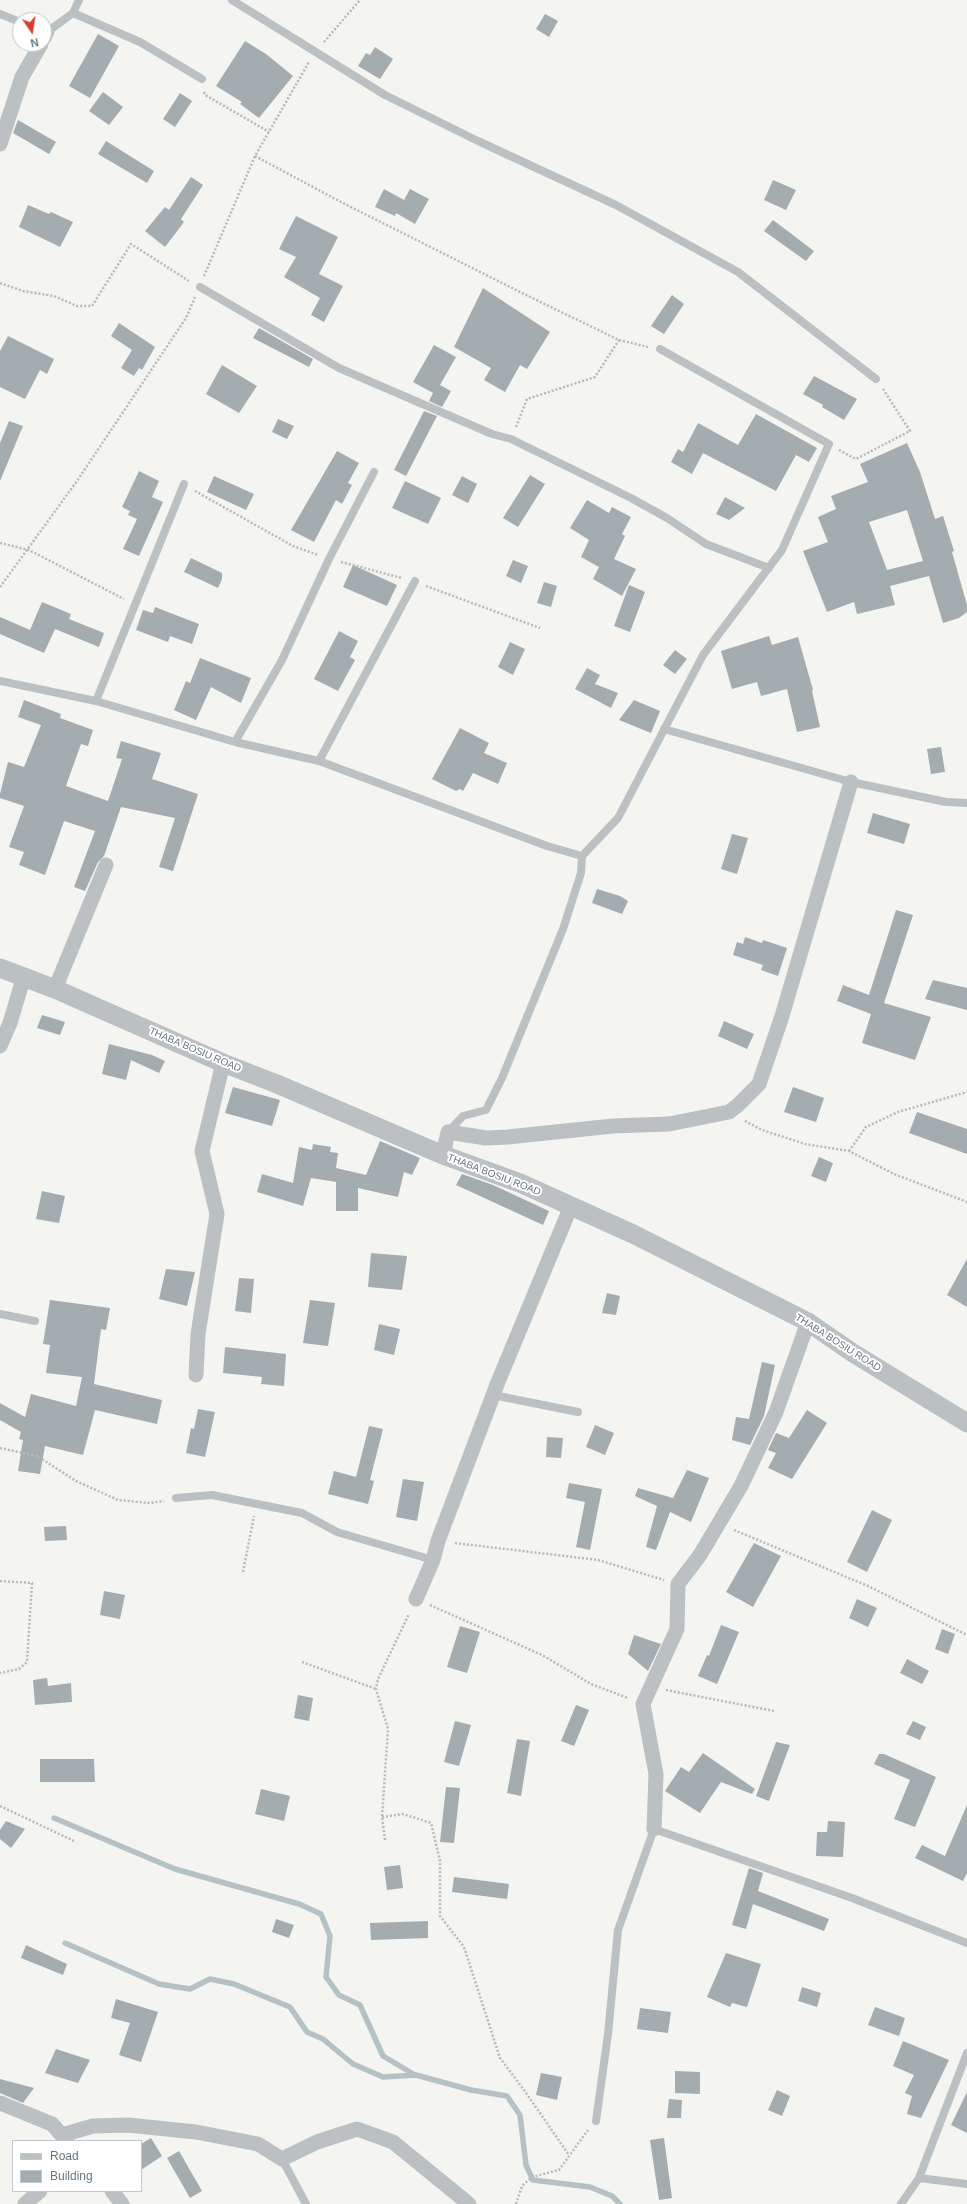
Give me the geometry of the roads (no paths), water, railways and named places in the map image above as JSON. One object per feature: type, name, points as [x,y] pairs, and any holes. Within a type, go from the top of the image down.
[{"type":"street","points":[[0,144],[22,77],[35,52]]},
{"type":"street","points":[[443,1156],[448,1132],[486,1138],[508,1137],[613,1126],[669,1124],[729,1112],[759,1084],[782,1016],[851,782]]},
{"type":"street","points":[[55,988],[106,865]]},
{"type":"street","name":"THABA BOSIU ROAD","points":[[0,968],[55,988],[223,1063],[277,1084],[443,1156],[520,1183],[633,1234],[808,1322],[853,1353],[967,1423]]},
{"type":"street","points":[[0,1046],[10,1023],[24,976]]},
{"type":"street","points":[[196,1375],[198,1334],[217,1214],[202,1151],[223,1063]]},
{"type":"street","points":[[416,1599],[433,1560],[438,1541],[493,1395],[572,1206]]},
{"type":"street","points":[[654,1829],[656,1774],[642,1704],[677,1629],[678,1584],[700,1555],[720,1524],[741,1486],[776,1412],[808,1322]]},
{"type":"street","points":[[0,2103],[52,2124],[64,2138],[92,2126],[128,2125],[151,2127],[196,2132],[258,2144],[282,2159],[317,2142],[357,2129],[393,2142],[469,2204]]},
{"type":"street","points":[[25,2204],[39,2192]]},
{"type":"street","points":[[113,2192],[122,2204]]},
{"type":"lane","points":[[52,30],[73,13],[78,0]]},
{"type":"lane","points":[[232,0],[315,53],[386,95],[478,141],[616,205],[738,272],[876,379]]},
{"type":"lane","points":[[73,13],[140,42],[202,79]]},
{"type":"lane","points":[[0,14],[12,19]]},
{"type":"lane","points":[[200,287],[339,368],[492,434],[511,439],[631,498],[667,518],[706,544],[769,568]]},
{"type":"lane","points":[[448,1132],[463,1116],[486,1110],[502,1078],[563,929],[581,873],[582,856],[618,818],[703,655],[782,550],[829,444],[660,349]]},
{"type":"lane","points":[[235,742],[282,660],[329,559],[374,472]]},
{"type":"lane","points":[[96,701],[184,484]]},
{"type":"lane","points":[[319,761],[415,581]]},
{"type":"lane","points":[[0,681],[96,701],[235,742],[319,761],[547,846],[582,856]]},
{"type":"lane","points":[[664,729],[851,782],[946,802],[967,803]]},
{"type":"lane","points":[[0,1314],[35,1321]]},
{"type":"lane","points":[[493,1395],[578,1412]]},
{"type":"lane","points":[[176,1498],[212,1495],[302,1513],[337,1532],[433,1560]]},
{"type":"lane","points":[[596,2121],[608,2034],[618,1930],[654,1829],[844,1895],[967,1943]]},
{"type":"lane","points":[[901,2204],[919,2178],[967,2053]]},
{"type":"lane","points":[[282,2159],[306,2204]]},
{"type":"lane","points":[[919,2178],[967,2184]]},
{"type":"waterway","points":[[54,1818],[175,1869],[299,1904],[321,1914],[330,1936],[326,1977],[339,1995],[360,2005],[383,2056],[415,2075]]},
{"type":"waterway","points":[[65,1943],[159,1984],[190,1989],[210,1979],[234,1984],[290,2007],[307,2032],[323,2039],[353,2064],[383,2077],[416,2075],[471,2090],[507,2096],[520,2115],[526,2165],[533,2180],[590,2187],[612,2196],[620,2204]]}]
